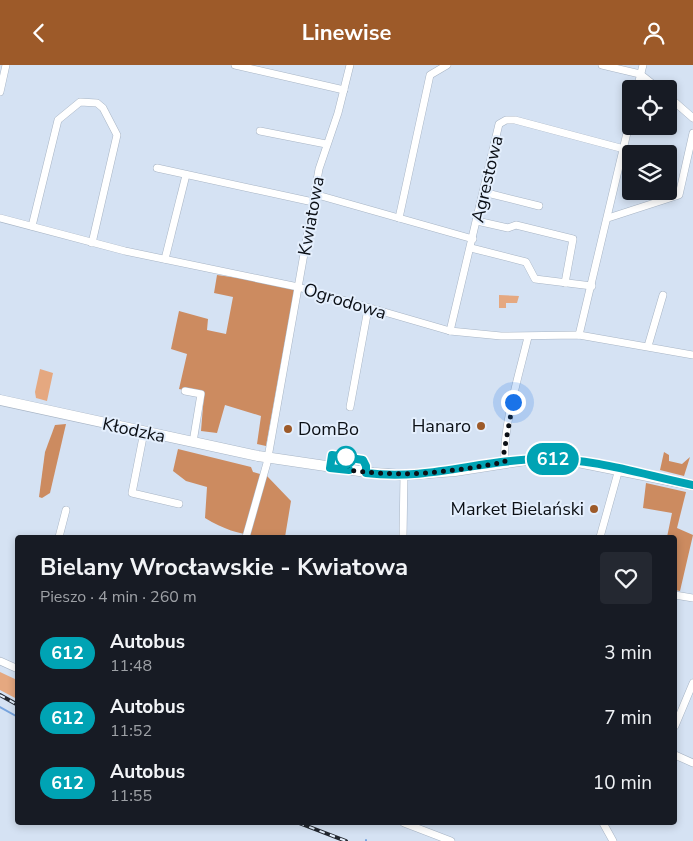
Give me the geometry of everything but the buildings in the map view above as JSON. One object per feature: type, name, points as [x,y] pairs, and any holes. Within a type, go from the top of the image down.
[{"type":"main road","name":"Kłodzka","points":[[0,400],[268,458],[373,473],[404,475],[455,471],[505,462],[563,459],[693,485]]},
{"type":"street","points":[[0,92],[6,65]]},
{"type":"street","points":[[235,65],[344,90]]},
{"type":"street","name":"Kwiatowa","points":[[247,535],[268,458],[314,198],[326,145],[350,65]]},
{"type":"street","points":[[399,218],[430,75],[447,65]]},
{"type":"street","points":[[602,65],[640,74],[648,80]]},
{"type":"street","points":[[639,80],[642,65]]},
{"type":"street","points":[[32,226],[58,120],[80,102],[97,103],[103,108],[117,135],[92,243]]},
{"type":"street","points":[[677,104],[693,118]]},
{"type":"street","name":"Agrestowa","points":[[450,331],[499,124],[506,120],[515,120],[622,148]]},
{"type":"street","points":[[260,131],[326,145]]},
{"type":"street","points":[[608,218],[679,195],[693,133]]},
{"type":"street","points":[[579,335],[622,158]]},
{"type":"street","points":[[158,168],[186,175],[314,198],[399,218],[473,239]]},
{"type":"street","points":[[165,259],[186,175]]},
{"type":"street","points":[[483,192],[540,206]]},
{"type":"street","name":"Ogrodowa","points":[[0,218],[92,243],[298,287],[368,309],[450,331],[477,335],[528,337],[579,335],[693,355]]},
{"type":"street","points":[[477,221],[508,228],[516,225],[573,239],[565,283]]},
{"type":"street","points":[[471,248],[526,262],[535,279],[592,286]]},
{"type":"street","points":[[648,346],[663,295]]},
{"type":"street","points":[[350,407],[368,309]]},
{"type":"street","points":[[505,462],[507,436],[528,337]]},
{"type":"street","points":[[185,391],[201,394],[193,443]]},
{"type":"street","points":[[144,432],[132,493],[179,504]]},
{"type":"street","points":[[601,535],[619,469]]},
{"type":"street","points":[[403,535],[404,475]]},
{"type":"street","points":[[60,535],[66,510]]},
{"type":"street","points":[[677,595],[693,599]]},
{"type":"street","points":[[0,661],[15,668]]},
{"type":"street","points":[[677,722],[691,695],[693,683]]},
{"type":"street","points":[[677,756],[693,763]]},
{"type":"street","points":[[410,825],[451,841]]},
{"type":"street","points":[[603,825],[613,841]]},
{"type":"shaded area","points":[[217,275],[295,286],[266,446],[257,444],[261,416],[225,405],[217,433],[201,431],[204,394],[179,389],[187,354],[171,349],[179,311],[208,319],[207,330],[226,334],[233,297],[214,293]]},
{"type":"shaded area","points":[[499,295],[519,296],[517,303],[506,303],[506,308],[499,308]]},
{"type":"shaded area","points":[[40,369],[53,373],[47,401],[36,398],[35,392]]},
{"type":"shaded area","points":[[66,424],[50,493],[42,498],[39,497],[45,452],[55,425]]},
{"type":"shaded area","points":[[178,449],[251,467],[253,472],[267,476],[291,501],[285,535],[244,534],[215,524],[205,518],[207,487],[186,481],[173,471]]},
{"type":"shaded area","points":[[664,452],[669,455],[669,461],[682,464],[690,457],[684,476],[660,470]]},
{"type":"shaded area","points":[[646,483],[686,492],[677,528],[693,535],[680,591],[677,590],[677,535],[667,535],[672,513],[643,508]]},
{"type":"shaded area","points":[[0,672],[15,679],[15,698],[0,690]]},
{"type":"waterway","points":[[0,707],[15,715]]},
{"type":"railway","points":[[0,695],[15,703]]},
{"type":"railway","points":[[304,825],[346,841]]},
{"type":"bus line","name":"612","points":[[349,470],[330,468],[332,455],[363,460],[366,466],[366,473],[390,475],[455,471],[526,459],[563,459],[608,466],[693,485]]},
{"type":"place","name":"Hanaro","points":[[481,426]]},
{"type":"place","name":"DomBo","points":[[288,429]]},
{"type":"place","name":"Market Bielański","points":[[594,509]]},
{"type":"route","points":[[346,457],[349,470],[404,475],[455,471],[505,462],[504,452],[513,402]]}]
